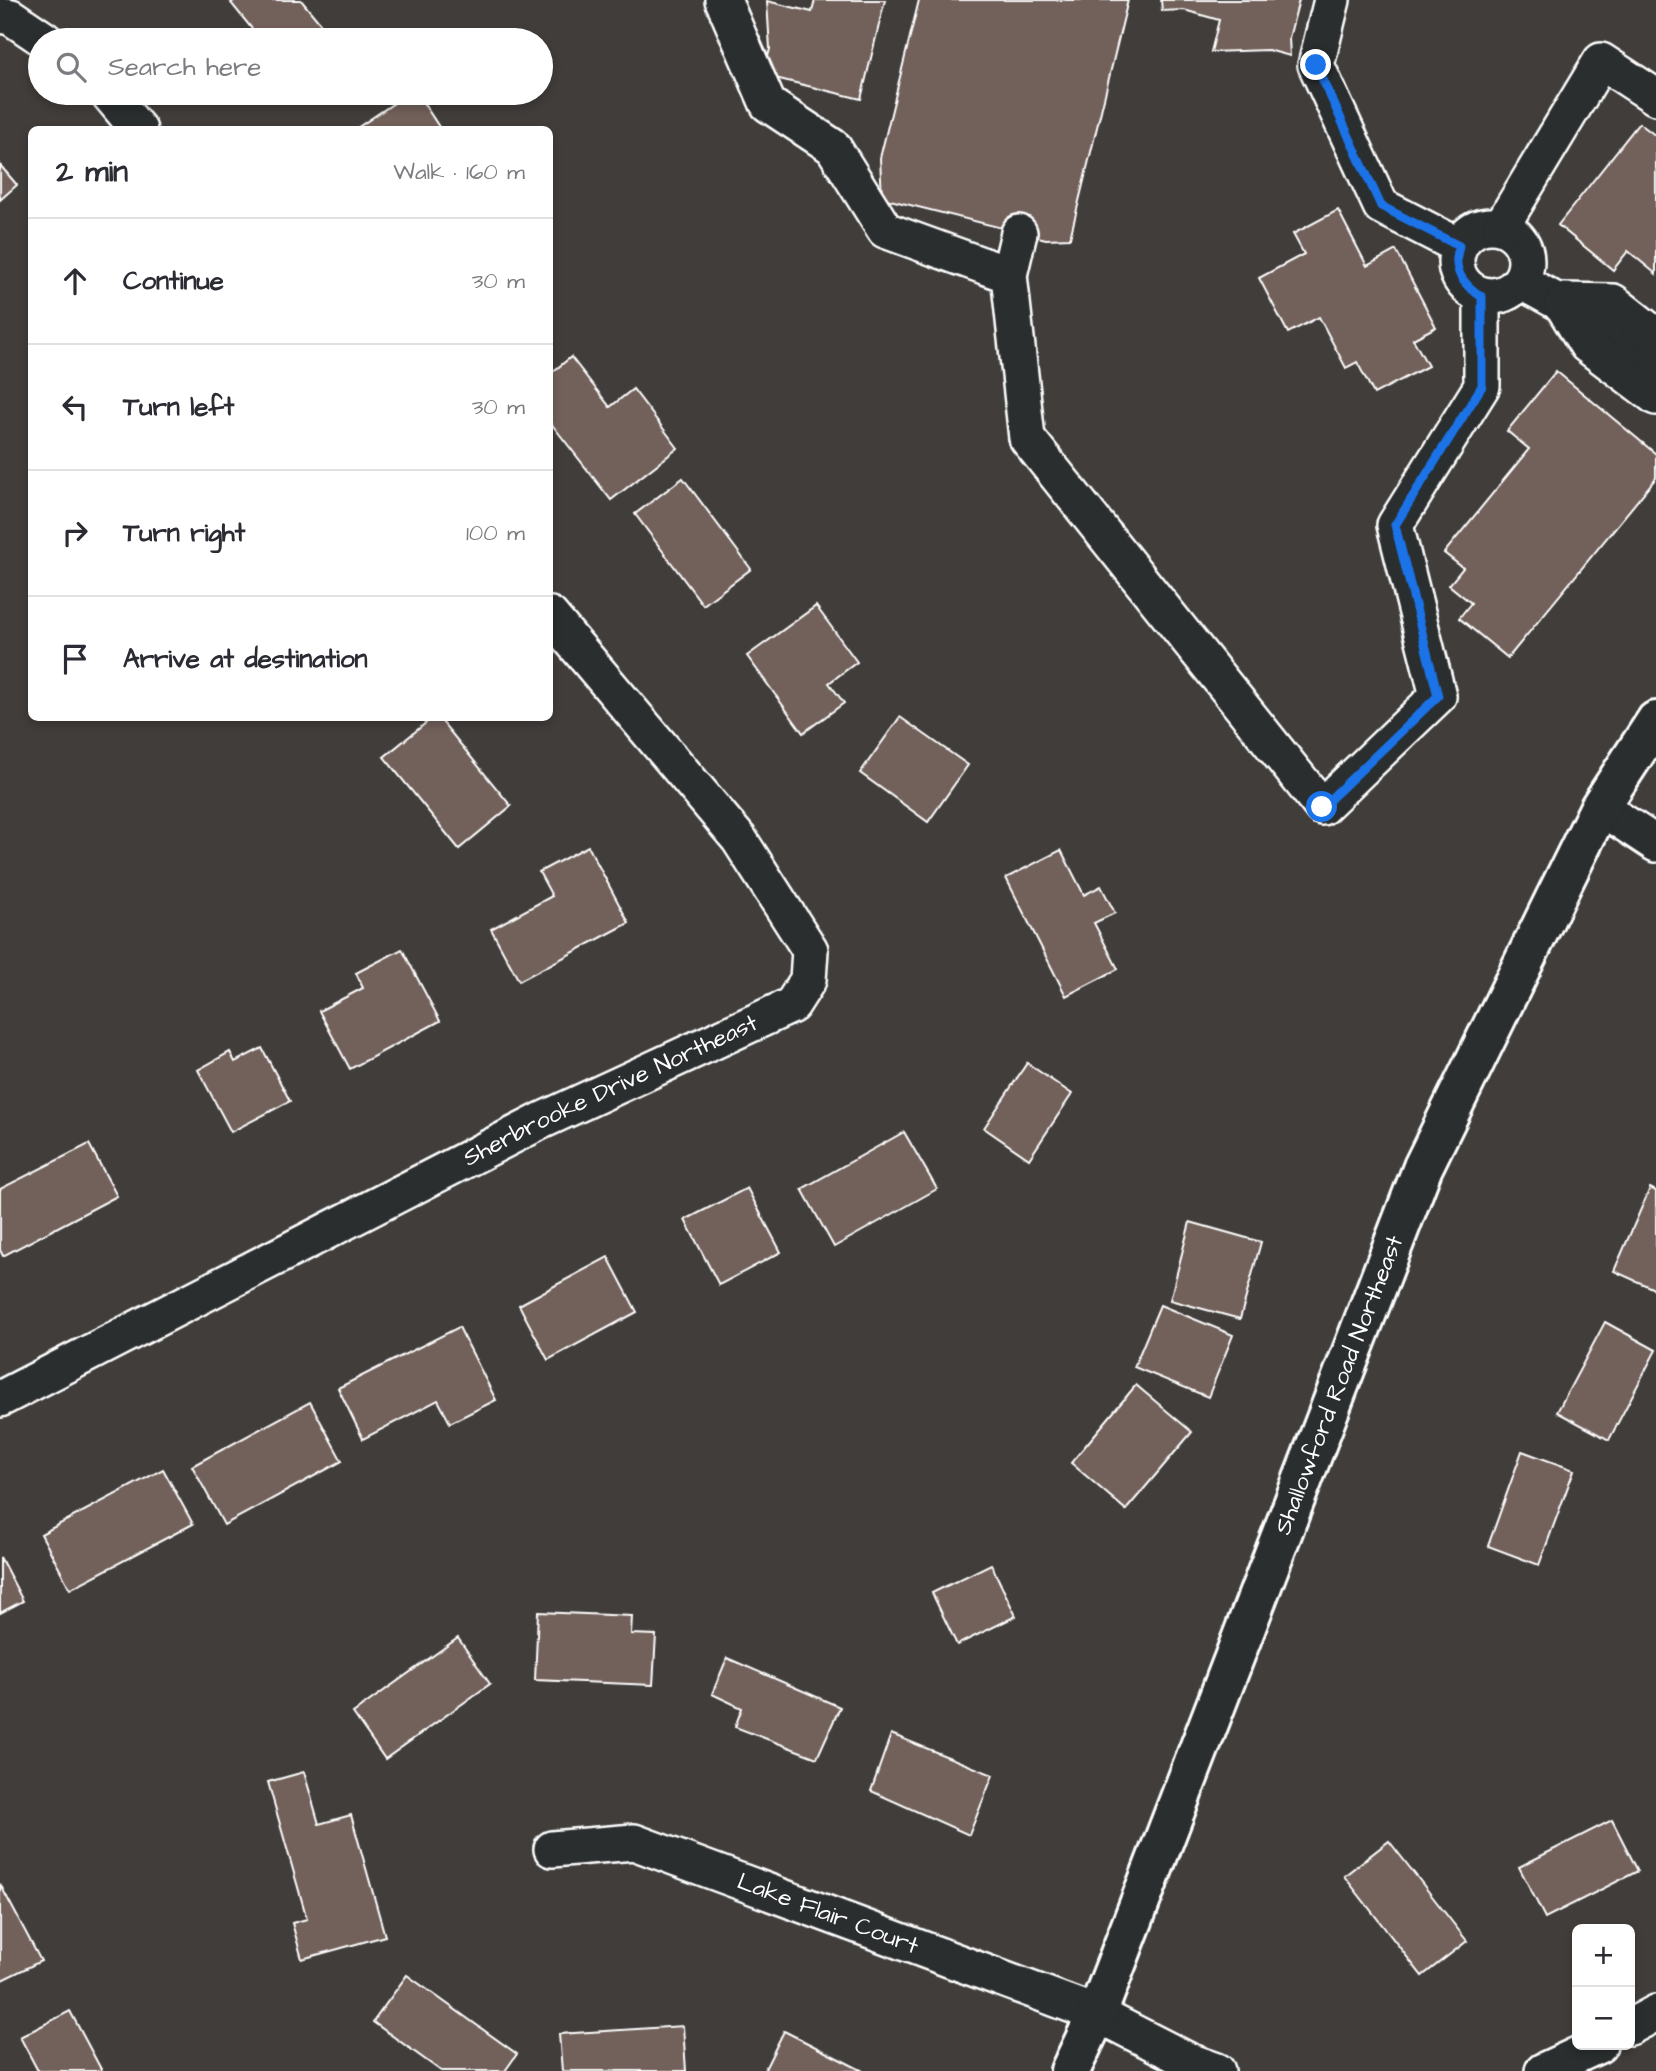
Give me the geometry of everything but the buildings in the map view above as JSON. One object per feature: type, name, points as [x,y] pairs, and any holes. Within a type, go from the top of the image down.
[{"type":"street","points":[[723,0],[768,104],[833,147],[884,230],[1009,275]]},
{"type":"street","points":[[1332,0],[1316,65],[1381,206],[1459,246]]},
{"type":"street","points":[[0,15],[11,17],[28,28]]},
{"type":"street","points":[[1501,227],[1601,61],[1656,97]]},
{"type":"street","points":[[118,105],[136,126]]},
{"type":"street","points":[[1488,226],[1501,227],[1519,239],[1527,260],[1520,281],[1513,290],[1503,295],[1482,297],[1461,281],[1456,257],[1466,235],[1488,226]]},
{"type":"street","points":[[1019,233],[1009,275],[1027,438],[1322,807],[1438,696],[1395,525],[1482,386],[1482,297]]},
{"type":"street","points":[[1520,281],[1602,326],[1656,367]]},
{"type":"street","points":[[1560,301],[1613,302],[1656,336]]},
{"type":"street","points":[[1560,301],[1587,345],[1656,397]]},
{"type":"street","name":"Sherbrooke Drive Northeast","points":[[0,1399],[541,1121],[792,1005],[808,980],[810,950],[738,839],[553,619]]},
{"type":"street","name":"Shallowford Road Northeast","points":[[1070,2071],[1097,2014],[1423,1167],[1600,807],[1656,721]]},
{"type":"street","points":[[1600,807],[1656,844]]},
{"type":"street","name":"Lake Flair Court","points":[[552,1849],[634,1842],[1097,2014],[1189,2061],[1217,2071]]},
{"type":"street","points":[[1635,2024],[1656,2013]]},
{"type":"street","points":[[1543,2071],[1588,2050]]},
{"type":"route","points":[[1316,65],[1381,206],[1459,246],[1456,257],[1461,281],[1482,297],[1482,386],[1395,525],[1438,696],[1322,807]]}]
